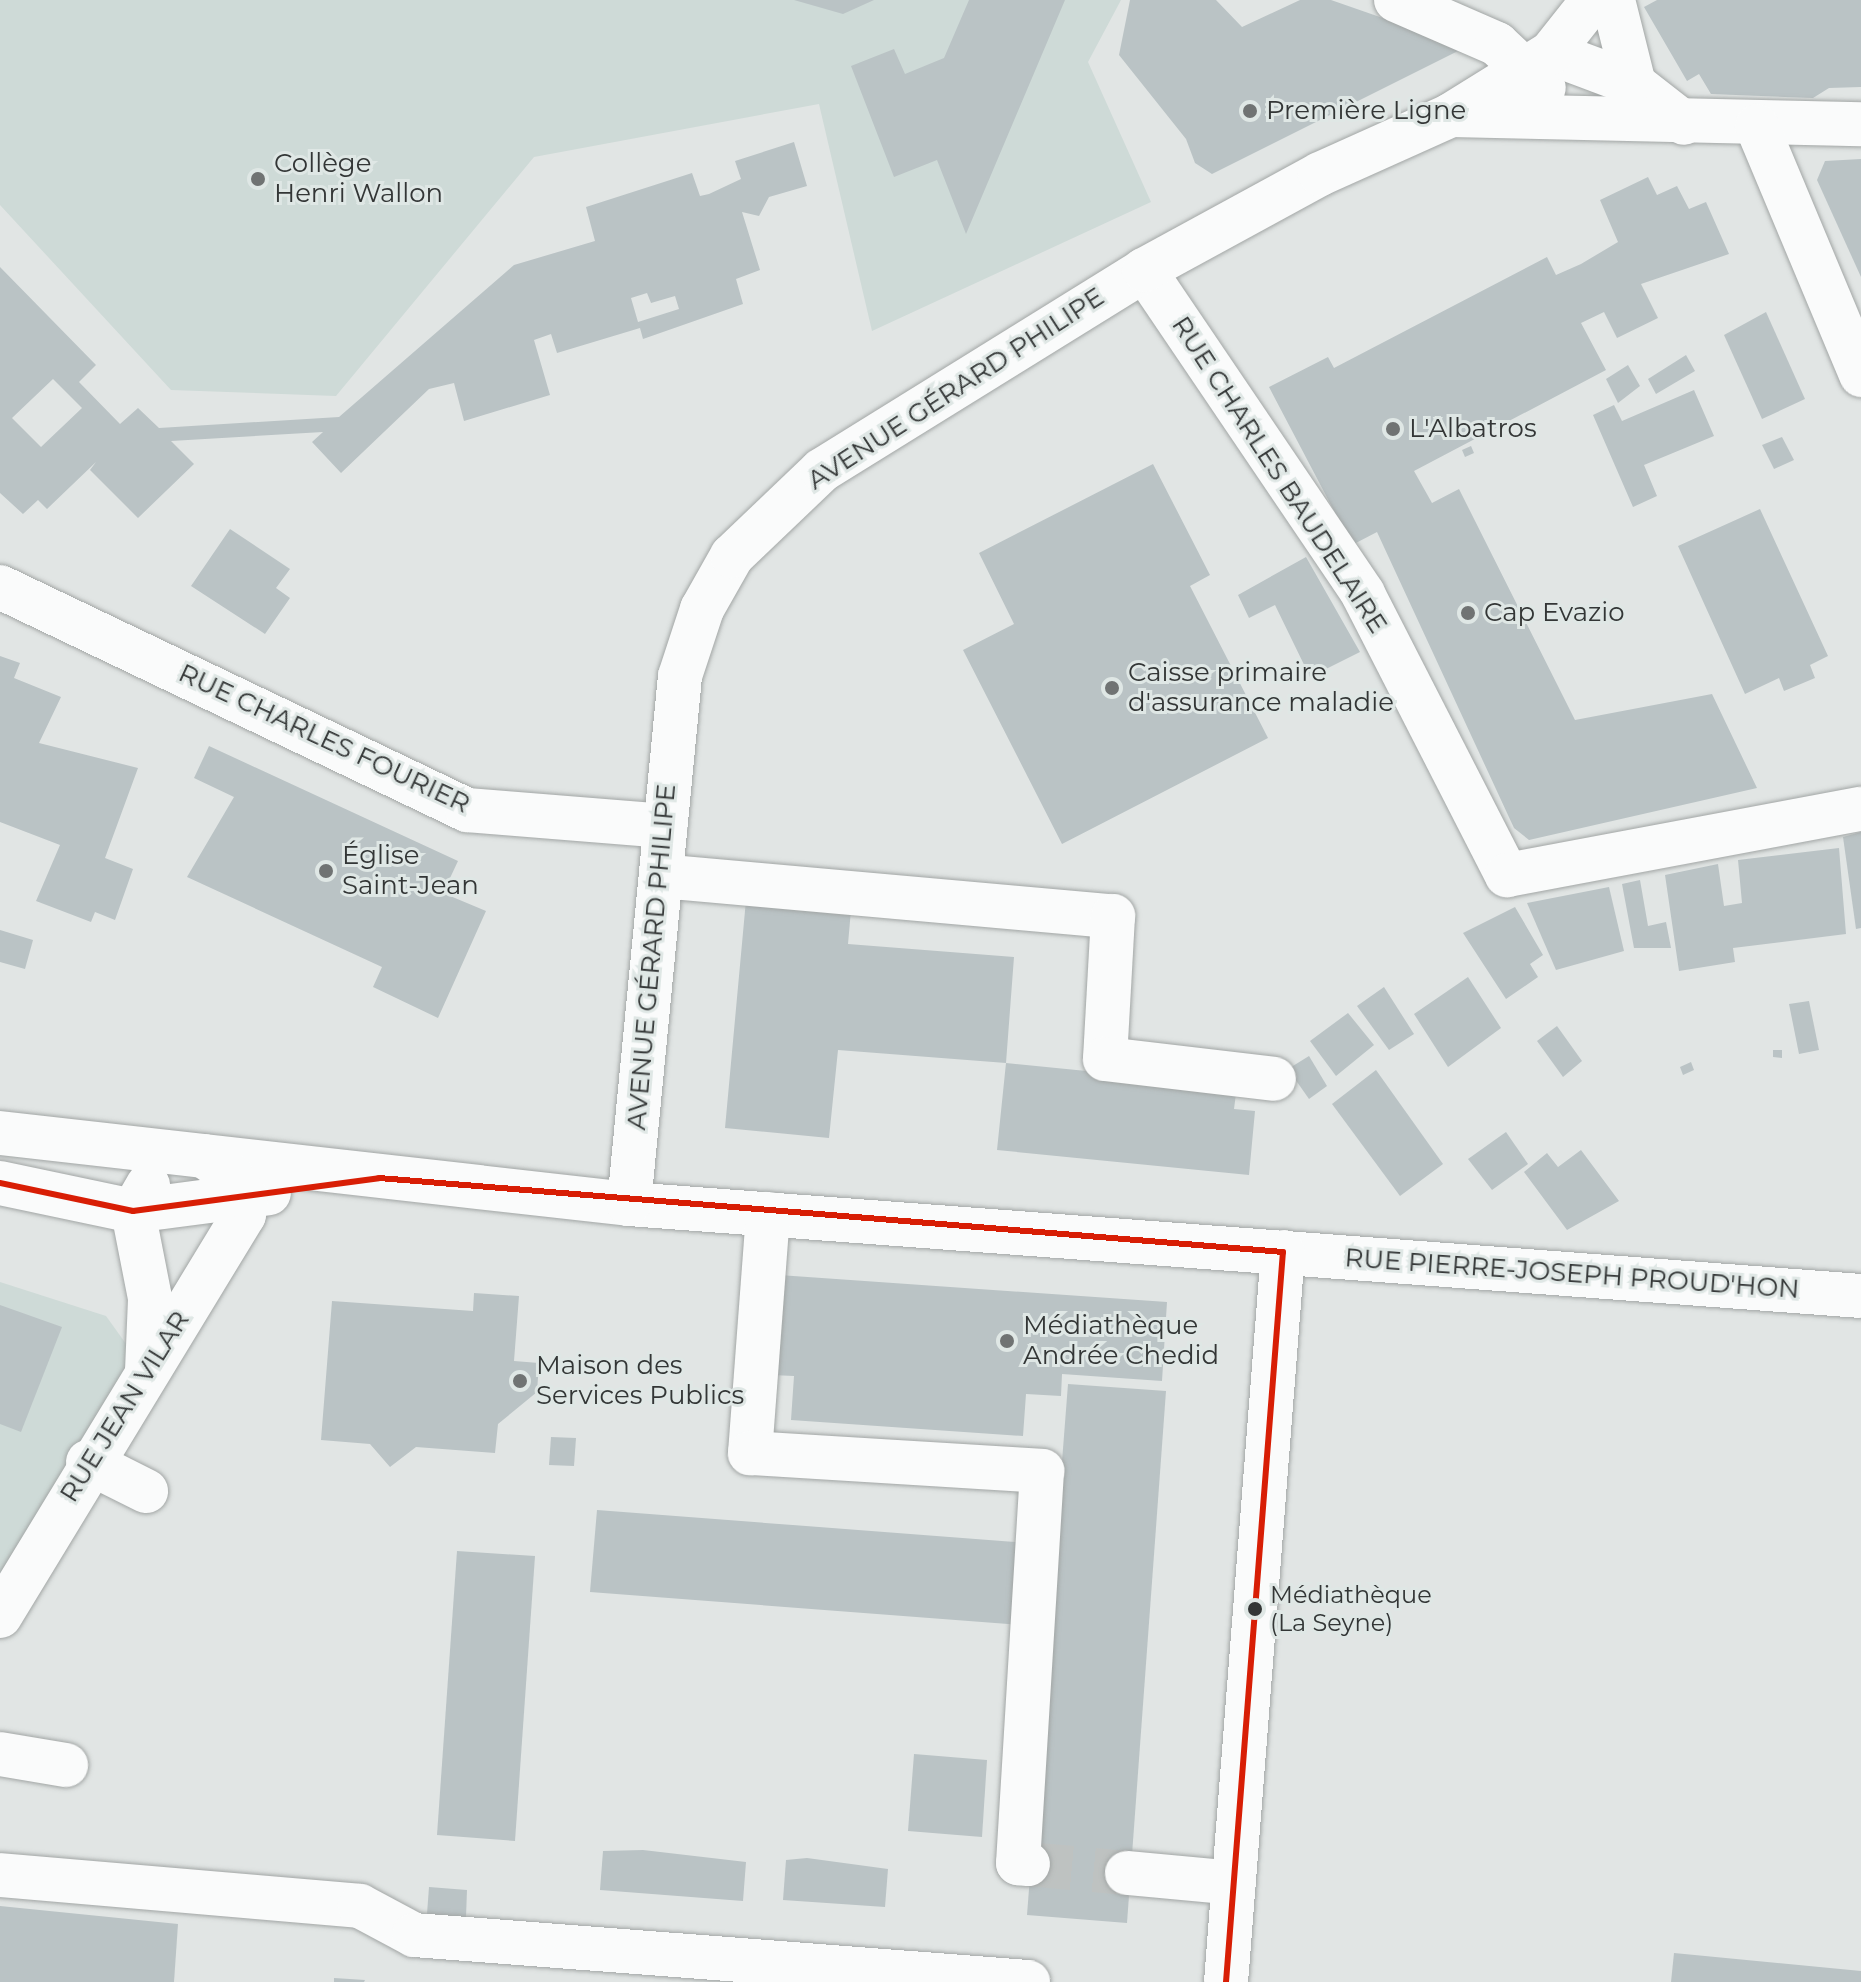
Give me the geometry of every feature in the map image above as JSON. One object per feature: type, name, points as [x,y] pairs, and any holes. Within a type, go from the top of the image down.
[{"type":"street","points":[[1396,0],[1537,62],[1634,84],[1684,123]]},
{"type":"street","name":"AVENUE GÉRARD PHILIPE","points":[[629,1204],[680,676],[702,609],[732,556],[822,470],[1144,270],[1320,174],[1451,115],[1537,62],[1593,0]]},
{"type":"street","points":[[1613,0],[1634,84]]},
{"type":"street","points":[[1537,62],[1579,119]]},
{"type":"street","points":[[1451,115],[1757,126],[1861,124]]},
{"type":"street","points":[[1757,126],[1861,375]]},
{"type":"street","name":"RUE CHARLES BAUDELAIRE","points":[[1144,270],[1363,594],[1507,875],[1861,809]]},
{"type":"street","name":"RUE CHARLES FOURIER","points":[[0,587],[467,810],[665,826]]},
{"type":"street","points":[[661,876],[1113,916],[1105,1059],[1274,1079]]},
{"type":"street","points":[[0,1133],[379,1178]]},
{"type":"street","points":[[192,1156],[231,1175],[246,1198]]},
{"type":"street","points":[[147,1373],[150,1298],[133,1211],[155,1175],[192,1156]]},
{"type":"street","points":[[0,1183],[133,1211],[379,1178]]},
{"type":"street","name":"RUE PIERRE-JOSEPH PROUD'HON","points":[[379,1178],[629,1204],[1861,1296]]},
{"type":"street","name":"RUE JEAN VILAR","points":[[0,1616],[88,1462],[244,1215],[246,1198]]},
{"type":"street","points":[[768,1214],[750,1453],[1042,1471],[1018,1863],[1028,1864]]},
{"type":"street","points":[[1226,1982],[1283,1252]]},
{"type":"street","points":[[88,1462],[146,1491]]},
{"type":"street","points":[[0,1754],[66,1765]]},
{"type":"street","points":[[1127,1873],[1234,1883]]},
{"type":"street","points":[[0,1875],[360,1906],[414,1935],[1028,1982]]},
{"type":"shaded area","name":"Collège Henri Wallon","points":[[0,0],[1121,0],[1088,62],[1151,202],[872,331],[819,104],[534,157],[336,396],[171,390],[0,205]]},
{"type":"shaded area","points":[[0,1282],[106,1316],[147,1373],[0,1616]]},
{"type":"building","points":[[794,0],[874,0],[843,14]]},
{"type":"building","points":[[969,0],[1065,0],[966,234],[937,160],[894,177],[851,66],[894,49],[905,74],[944,58]]},
{"type":"building","name":"Première Ligne","points":[[1130,0],[1216,0],[1242,27],[1300,0],[1331,0],[1466,47],[1212,174],[1195,163],[1186,139],[1119,55]]},
{"type":"building","points":[[1657,0],[1861,0],[1861,87],[1829,88],[1813,98],[1711,94],[1699,74],[1687,81],[1644,7]]},
{"type":"building","points":[[794,142],[807,186],[769,197],[759,216],[742,212],[760,270],[736,279],[743,304],[643,339],[640,328],[557,353],[551,334],[534,340],[550,395],[464,421],[454,383],[429,389],[341,473],[312,442],[323,432],[171,441],[194,464],[138,518],[90,470],[96,462],[47,509],[38,500],[23,514],[0,493],[0,267],[96,365],[79,382],[120,424],[138,408],[159,428],[339,417],[514,265],[595,241],[586,207],[692,173],[700,196],[709,194],[741,179],[735,161]],"holes":[[[647,293],[651,303],[675,296],[679,309],[638,322],[631,298]],[[53,379],[82,408],[41,447],[12,418]]]},
{"type":"building","points":[[1861,159],[1861,277],[1817,180],[1825,161]]},
{"type":"building","points":[[1648,177],[1657,195],[1677,186],[1689,209],[1706,202],[1729,254],[1641,284],[1658,318],[1617,338],[1604,312],[1581,323],[1606,370],[1414,471],[1432,503],[1459,489],[1575,720],[1712,694],[1757,788],[1529,840],[1514,828],[1377,532],[1352,545],[1269,387],[1328,357],[1334,368],[1547,257],[1556,275],[1581,264],[1618,242],[1600,200]]},
{"type":"building","points":[[1766,312],[1805,399],[1762,419],[1724,335]]},
{"type":"building","points":[[1686,355],[1695,371],[1656,394],[1648,379]]},
{"type":"building","points":[[1628,365],[1640,386],[1618,403],[1606,379]]},
{"type":"building","points":[[1694,390],[1714,436],[1644,465],[1657,496],[1633,507],[1593,415],[1614,405],[1622,421]]},
{"type":"building","points":[[1782,437],[1794,460],[1774,469],[1762,445]]},
{"type":"building","points":[[1471,446],[1474,453],[1465,457],[1462,450]]},
{"type":"building","name":"Caisse primaire d'assurance maladie","points":[[1153,464],[1210,575],[1190,586],[1268,738],[1062,844],[963,650],[1014,624],[979,553]]},
{"type":"building","points":[[1760,509],[1828,656],[1810,665],[1815,678],[1784,691],[1779,678],[1745,694],[1678,546]]},
{"type":"building","points":[[230,529],[290,569],[276,588],[290,598],[265,634],[191,586]]},
{"type":"building","points":[[1306,557],[1360,652],[1310,677],[1275,605],[1249,618],[1238,595]]},
{"type":"building","points":[[0,656],[20,663],[14,678],[61,697],[39,743],[138,768],[105,858],[133,869],[115,920],[95,912],[91,922],[36,901],[60,845],[0,822]]},
{"type":"building","name":"Église Saint-Jean","points":[[209,746],[458,861],[443,893],[486,911],[438,1018],[373,987],[382,967],[187,877],[234,797],[194,778]]},
{"type":"building","points":[[1861,832],[1861,928],[1856,929],[1843,837]]},
{"type":"building","points":[[1839,848],[1846,934],[1733,948],[1735,962],[1679,971],[1665,875],[1718,864],[1724,906],[1742,903],[1738,860]]},
{"type":"building","points":[[1640,880],[1648,926],[1666,922],[1671,948],[1634,948],[1622,884]]},
{"type":"building","points":[[1609,887],[1624,951],[1556,970],[1527,903]]},
{"type":"building","points":[[746,900],[851,910],[848,944],[1014,957],[1006,1063],[838,1050],[829,1138],[725,1128]]},
{"type":"building","points":[[1515,907],[1543,955],[1530,964],[1538,977],[1506,999],[1463,933]]},
{"type":"building","points":[[0,930],[33,940],[25,969],[0,962]]},
{"type":"building","points":[[1468,977],[1501,1028],[1448,1067],[1414,1014]]},
{"type":"building","points":[[1384,987],[1414,1034],[1389,1050],[1357,1006]]},
{"type":"building","points":[[1809,1001],[1819,1050],[1799,1054],[1789,1004]]},
{"type":"building","points":[[1348,1013],[1374,1045],[1336,1076],[1310,1041]]},
{"type":"building","points":[[1557,1026],[1582,1061],[1563,1077],[1537,1041]]},
{"type":"building","points":[[1773,1050],[1782,1050],[1782,1058],[1773,1057]]},
{"type":"building","points":[[1309,1056],[1327,1086],[1309,1099],[1288,1069]]},
{"type":"building","points":[[1691,1062],[1694,1070],[1683,1075],[1680,1067]]},
{"type":"building","points":[[1006,1063],[1237,1086],[1234,1109],[1255,1111],[1249,1175],[997,1150]]},
{"type":"building","points":[[1376,1070],[1443,1164],[1400,1196],[1332,1104]]},
{"type":"building","points":[[1506,1132],[1528,1164],[1492,1190],[1468,1159]]},
{"type":"building","points":[[1581,1150],[1619,1201],[1567,1230],[1524,1172],[1547,1153],[1558,1167]]},
{"type":"building","name":"Médiathèque Andrée Chedid","points":[[779,1275],[1167,1302],[1162,1381],[1062,1374],[1061,1396],[1026,1394],[1023,1436],[791,1420],[794,1376],[772,1375]]},
{"type":"building","points":[[474,1293],[519,1296],[514,1361],[539,1363],[537,1392],[498,1424],[495,1453],[416,1447],[390,1467],[370,1444],[321,1440],[332,1301],[473,1311]]},
{"type":"building","points":[[0,1305],[62,1327],[21,1432],[0,1424]]},
{"type":"building","points":[[1068,1384],[1166,1391],[1127,1923],[1027,1915]]},
{"type":"building","points":[[551,1437],[576,1438],[574,1466],[549,1465]]},
{"type":"building","points":[[597,1510],[1028,1543],[1022,1625],[590,1592]]},
{"type":"building","points":[[457,1551],[535,1556],[515,1841],[437,1835]]},
{"type":"building","points":[[914,1754],[987,1760],[982,1837],[908,1831]]},
{"type":"building","points":[[643,1850],[746,1862],[743,1901],[600,1890],[603,1851]]},
{"type":"building","points":[[807,1858],[888,1869],[885,1907],[783,1900],[786,1860]]},
{"type":"building","points":[[429,1887],[467,1890],[466,1917],[427,1914]]},
{"type":"building","points":[[0,1906],[178,1924],[174,1982],[0,1982]]},
{"type":"building","points":[[1674,1953],[1861,1971],[1861,1982],[1671,1982]]},
{"type":"building","points":[[334,1978],[365,1980],[334,1982]]},
{"type":"tunnel","points":[[1028,1864],[1127,1873]]},
{"type":"transit line","points":[[0,1183],[133,1211],[379,1178],[1283,1252]]},
{"type":"transit line","points":[[1226,1982],[1283,1252]]},
{"type":"place","name":"Première Ligne","points":[[1250,111]]},
{"type":"place","name":"Collège Henri Wallon","points":[[258,179]]},
{"type":"place","name":"L'Albatros","points":[[1393,429]]},
{"type":"place","name":"Cap Evazio","points":[[1468,613]]},
{"type":"place","name":"Caisse primaire d'assurance maladie","points":[[1112,688]]},
{"type":"place","name":"Église Saint-Jean","points":[[326,871]]},
{"type":"place","name":"Médiathèque Andrée Chedid","points":[[1007,1341]]},
{"type":"place","name":"Maison des Services Publics","points":[[520,1381]]},
{"type":"place","name":"Médiathèque (La Seyne)","points":[[1255,1609]]}]
